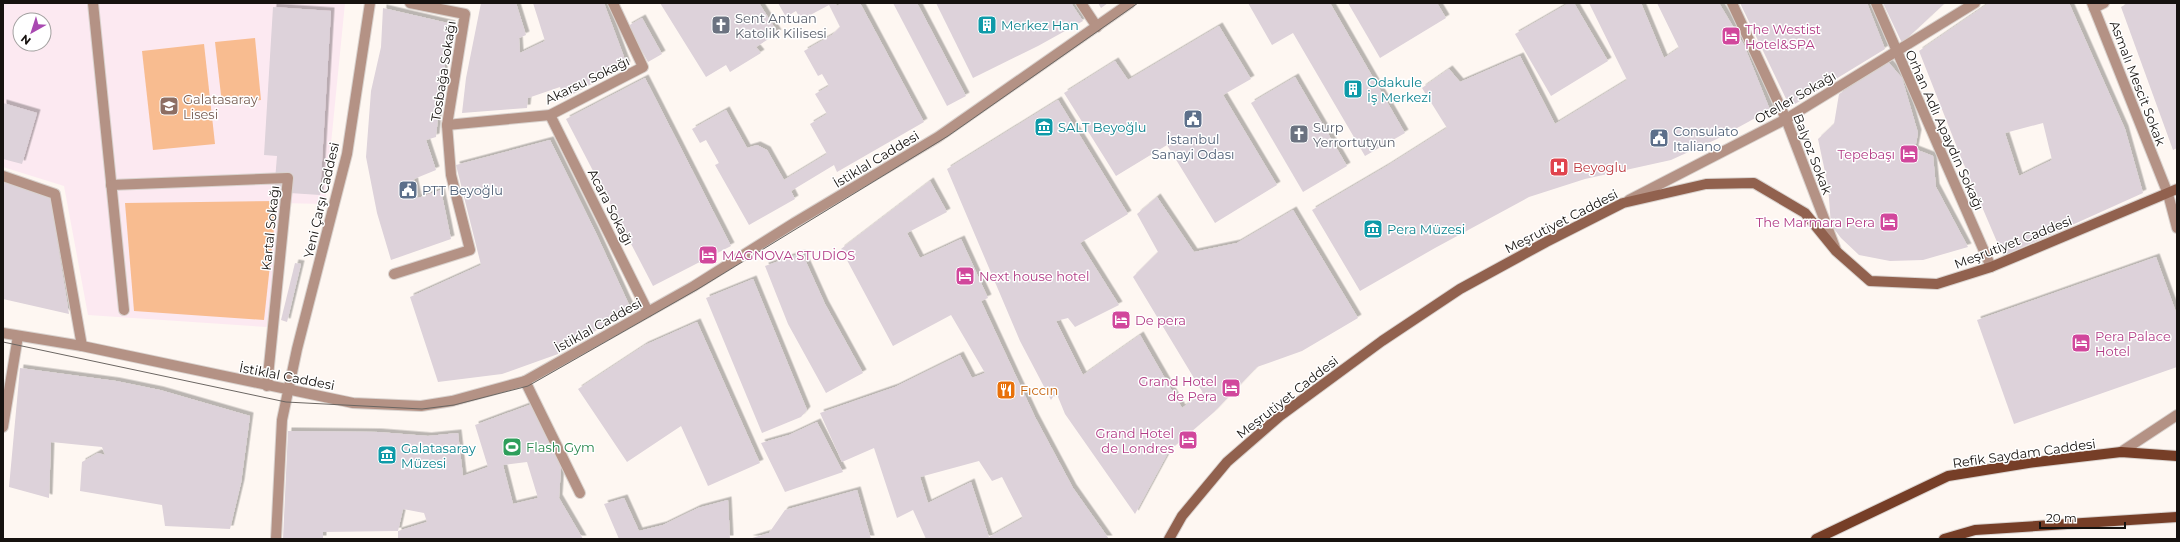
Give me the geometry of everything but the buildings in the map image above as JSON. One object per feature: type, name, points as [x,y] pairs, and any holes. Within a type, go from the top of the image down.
[{"type":"main road","name":"Refik Saydam Caddesi","points":[[1816,539],[1948,476],[2028,463],[2121,452],[2177,456]]},
{"type":"main road","points":[[1944,539],[1975,530],[2177,518]]},
{"type":"street","points":[[93,3],[124,310]]},
{"type":"street","name":"Yeni Çarşı Caddesi","points":[[276,539],[282,420],[346,154],[370,3]]},
{"type":"street","name":"Tosbağa Sokağı","points":[[394,274],[470,250],[451,175],[448,125],[465,14],[410,3]]},
{"type":"street","name":"Akarsu Sokağı","points":[[448,125],[550,115],[643,68],[613,3]]},
{"type":"street","points":[[1081,3],[1097,26]]},
{"type":"street","name":"İstiklal Caddesi","points":[[3,333],[82,346],[353,403],[421,406],[452,401],[525,382],[694,286],[938,137],[1130,3]]},
{"type":"street","name":"Balyoz Sokak","points":[[1732,3],[1786,119],[1836,251]]},
{"type":"street","name":"Orhan Adlı Apaydın Sokağı","points":[[1876,3],[1991,268]]},
{"type":"street","name":"Oteller Sokağı","points":[[1623,203],[1786,119],[1975,3]]},
{"type":"street","points":[[2093,5],[2104,3]]},
{"type":"street","name":"Asmalı Mescit Sokak","points":[[2093,5],[2168,194],[2177,228]]},
{"type":"street","name":"Acara Sokağı","points":[[550,115],[648,312]]},
{"type":"street","points":[[3,176],[55,194],[82,346]]},
{"type":"street","name":"Kartal Sokağı","points":[[111,185],[288,178],[267,386]]},
{"type":"street","name":"Meşrutiyet Caddesi","points":[[1169,539],[1182,516],[1227,462],[1280,416],[1382,341],[1460,288],[1623,203],[1706,184],[1754,183],[1806,213],[1836,251],[1870,281],[1937,284],[1991,268],[2177,189]]},
{"type":"street","points":[[3,427],[18,336]]},
{"type":"street","points":[[525,382],[580,493]]},
{"type":"street","points":[[2121,452],[2177,414]]},
{"type":"shaded area","name":"Galatasaray Lisesi","points":[[3,3],[345,3],[325,204],[280,203],[267,327],[88,315],[64,186],[3,167]]},
{"type":"shaded area","points":[[255,38],[261,100],[222,104],[215,42]]},
{"type":"shaded area","points":[[204,44],[215,144],[153,150],[142,51]]},
{"type":"shaded area","points":[[277,201],[264,320],[134,311],[125,203]]},
{"type":"tram line","points":[[3,342],[286,402],[422,409],[454,405],[528,386],[698,289],[948,136],[1138,3]]},
{"type":"place","name":"Sent Antuan Katolik Kilisesi","points":[[721,25]]},
{"type":"place","name":"Merkez Han","points":[[987,25]]},
{"type":"place","name":"The Westist Hotel&SPA","points":[[1731,36]]},
{"type":"place","name":"Odakule İş Merkezi","points":[[1353,89]]},
{"type":"place","name":"Galatasaray Lisesi","points":[[169,106]]},
{"type":"place","name":"İstanbul Sanayi Odası","points":[[1193,119]]},
{"type":"place","name":"SALT Beyoğlu","points":[[1044,127]]},
{"type":"place","name":"Surp Yerrortutyun","points":[[1299,134]]},
{"type":"place","name":"Consulato Italiano","points":[[1659,138]]},
{"type":"place","name":"Tepebaşı","points":[[1909,154]]},
{"type":"place","name":"Beyoglu","points":[[1559,167]]},
{"type":"place","name":"PTT Beyoğlu","points":[[408,190]]},
{"type":"place","name":"The Marmara Pera","points":[[1889,222]]},
{"type":"place","name":"Pera Müzesi","points":[[1373,229]]},
{"type":"place","name":"MAGNOVA STUDİOS","points":[[708,255]]},
{"type":"place","name":"Next house hotel","points":[[965,276]]},
{"type":"place","name":"De pera","points":[[1121,320]]},
{"type":"place","name":"Pera Palace Hotel","points":[[2081,343]]},
{"type":"place","name":"Grand Hotel de Pera","points":[[1231,388]]},
{"type":"place","name":"Fıccın","points":[[1006,390]]},
{"type":"place","name":"Grand Hotel de Londres","points":[[1188,440]]},
{"type":"place","name":"Flash Gym","points":[[512,447]]},
{"type":"place","name":"Galatasaray Müzesi","points":[[387,455]]}]
